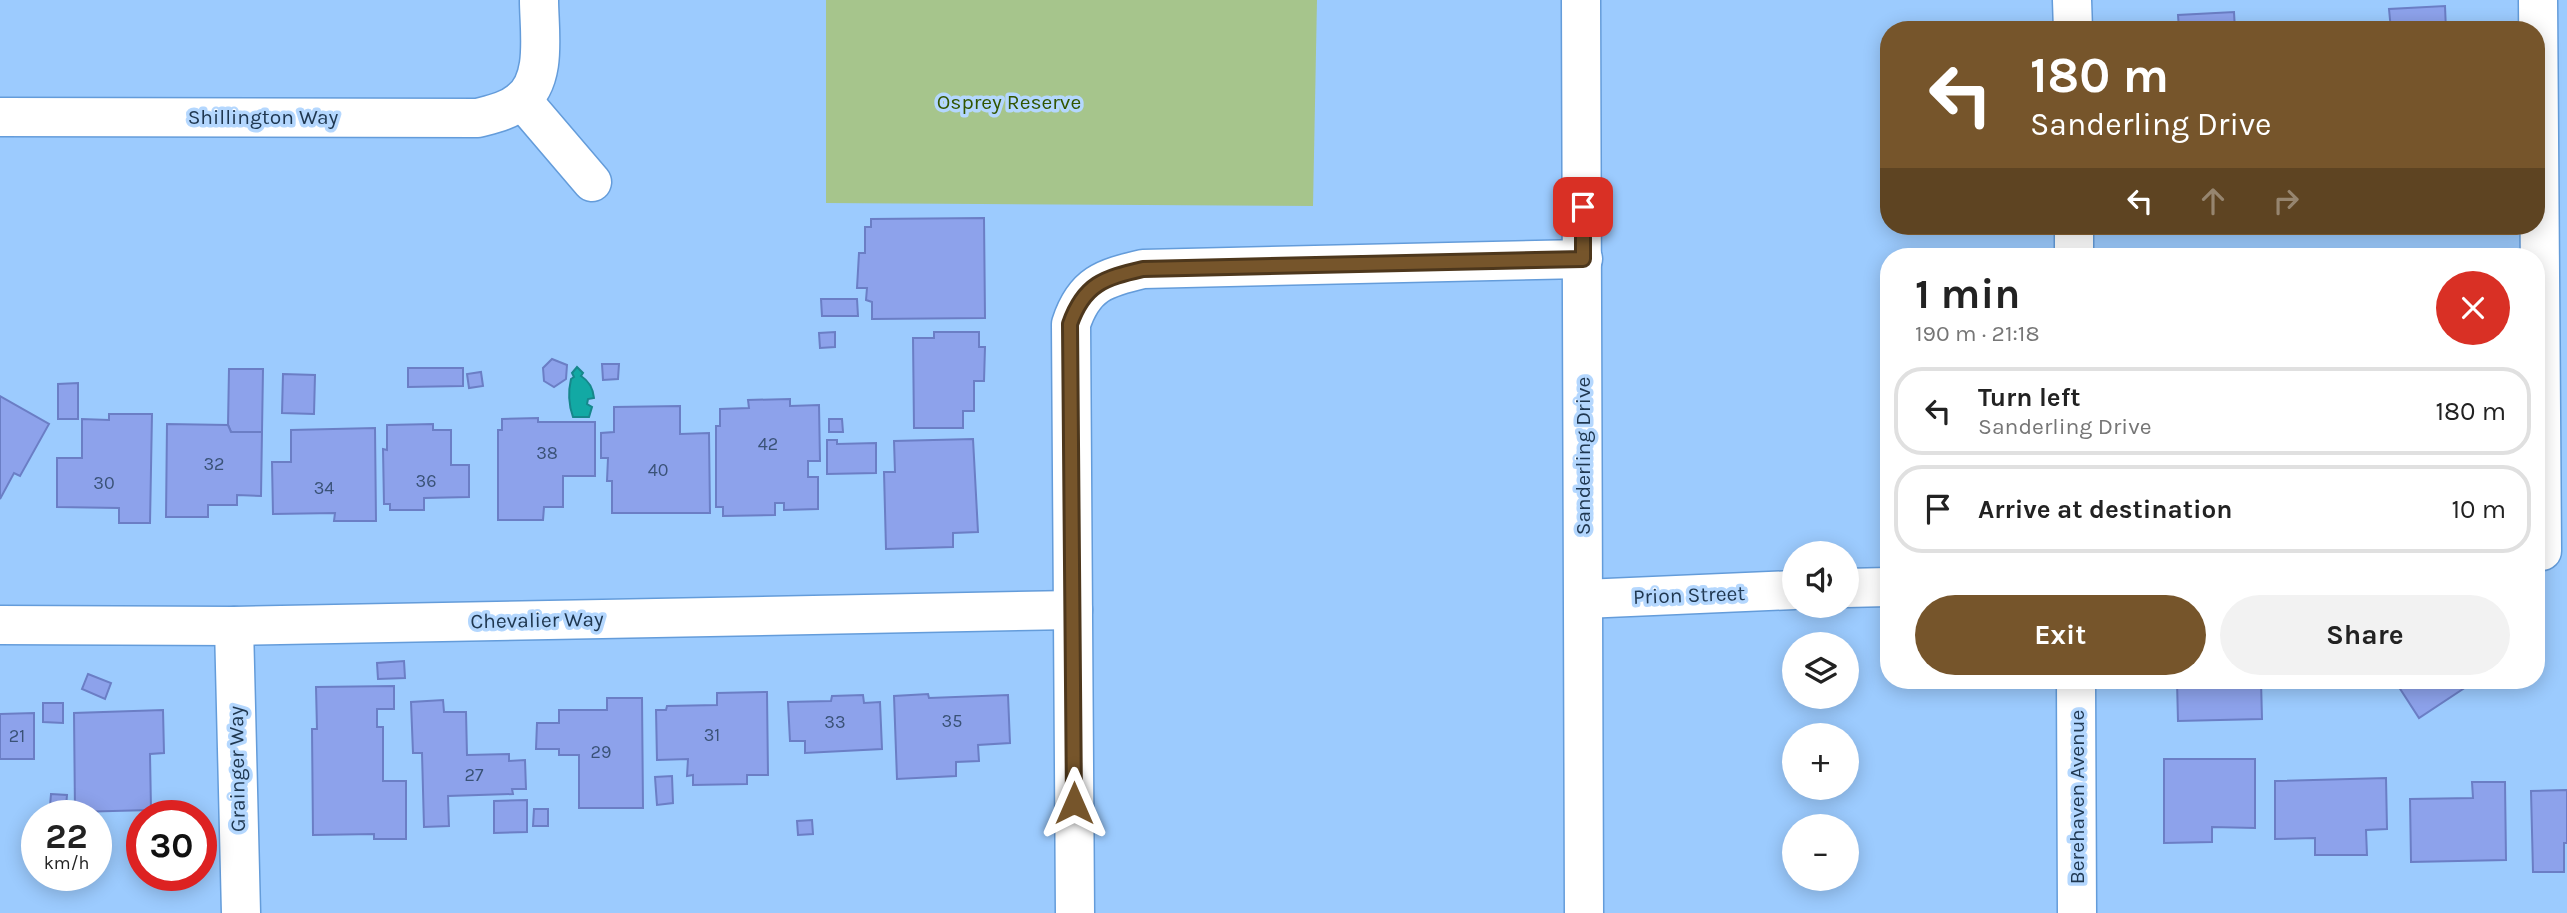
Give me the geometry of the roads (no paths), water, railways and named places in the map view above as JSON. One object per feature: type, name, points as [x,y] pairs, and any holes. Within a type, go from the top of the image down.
[{"type":"street","points":[[539,0],[540,63],[532,86],[522,100],[592,182]]},
{"type":"street","name":"Sanderling Drive","points":[[1581,0],[1584,913]]},
{"type":"street","points":[[2072,0],[2073,21]]},
{"type":"street","points":[[2538,0],[2538,21]]},
{"type":"street","name":"Shillington Way","points":[[0,117],[478,118],[505,110],[522,100]]},
{"type":"street","points":[[1075,913],[1070,324],[1077,304],[1091,288],[1112,276],[1143,269],[1583,259]]},
{"type":"street","points":[[1859,588],[1880,587]]},
{"type":"street","name":"Prion Street","points":[[1584,599],[1782,591]]},
{"type":"street","name":"Chevalier Way","points":[[0,625],[234,626],[1073,610]]},
{"type":"street","name":"Grainger Way","points":[[234,626],[241,913]]},
{"type":"street","name":"Berehaven Avenue","points":[[2076,689],[2077,913]]},
{"type":"park label","name":"Osprey Reserve","points":[[1009,102]]}]
